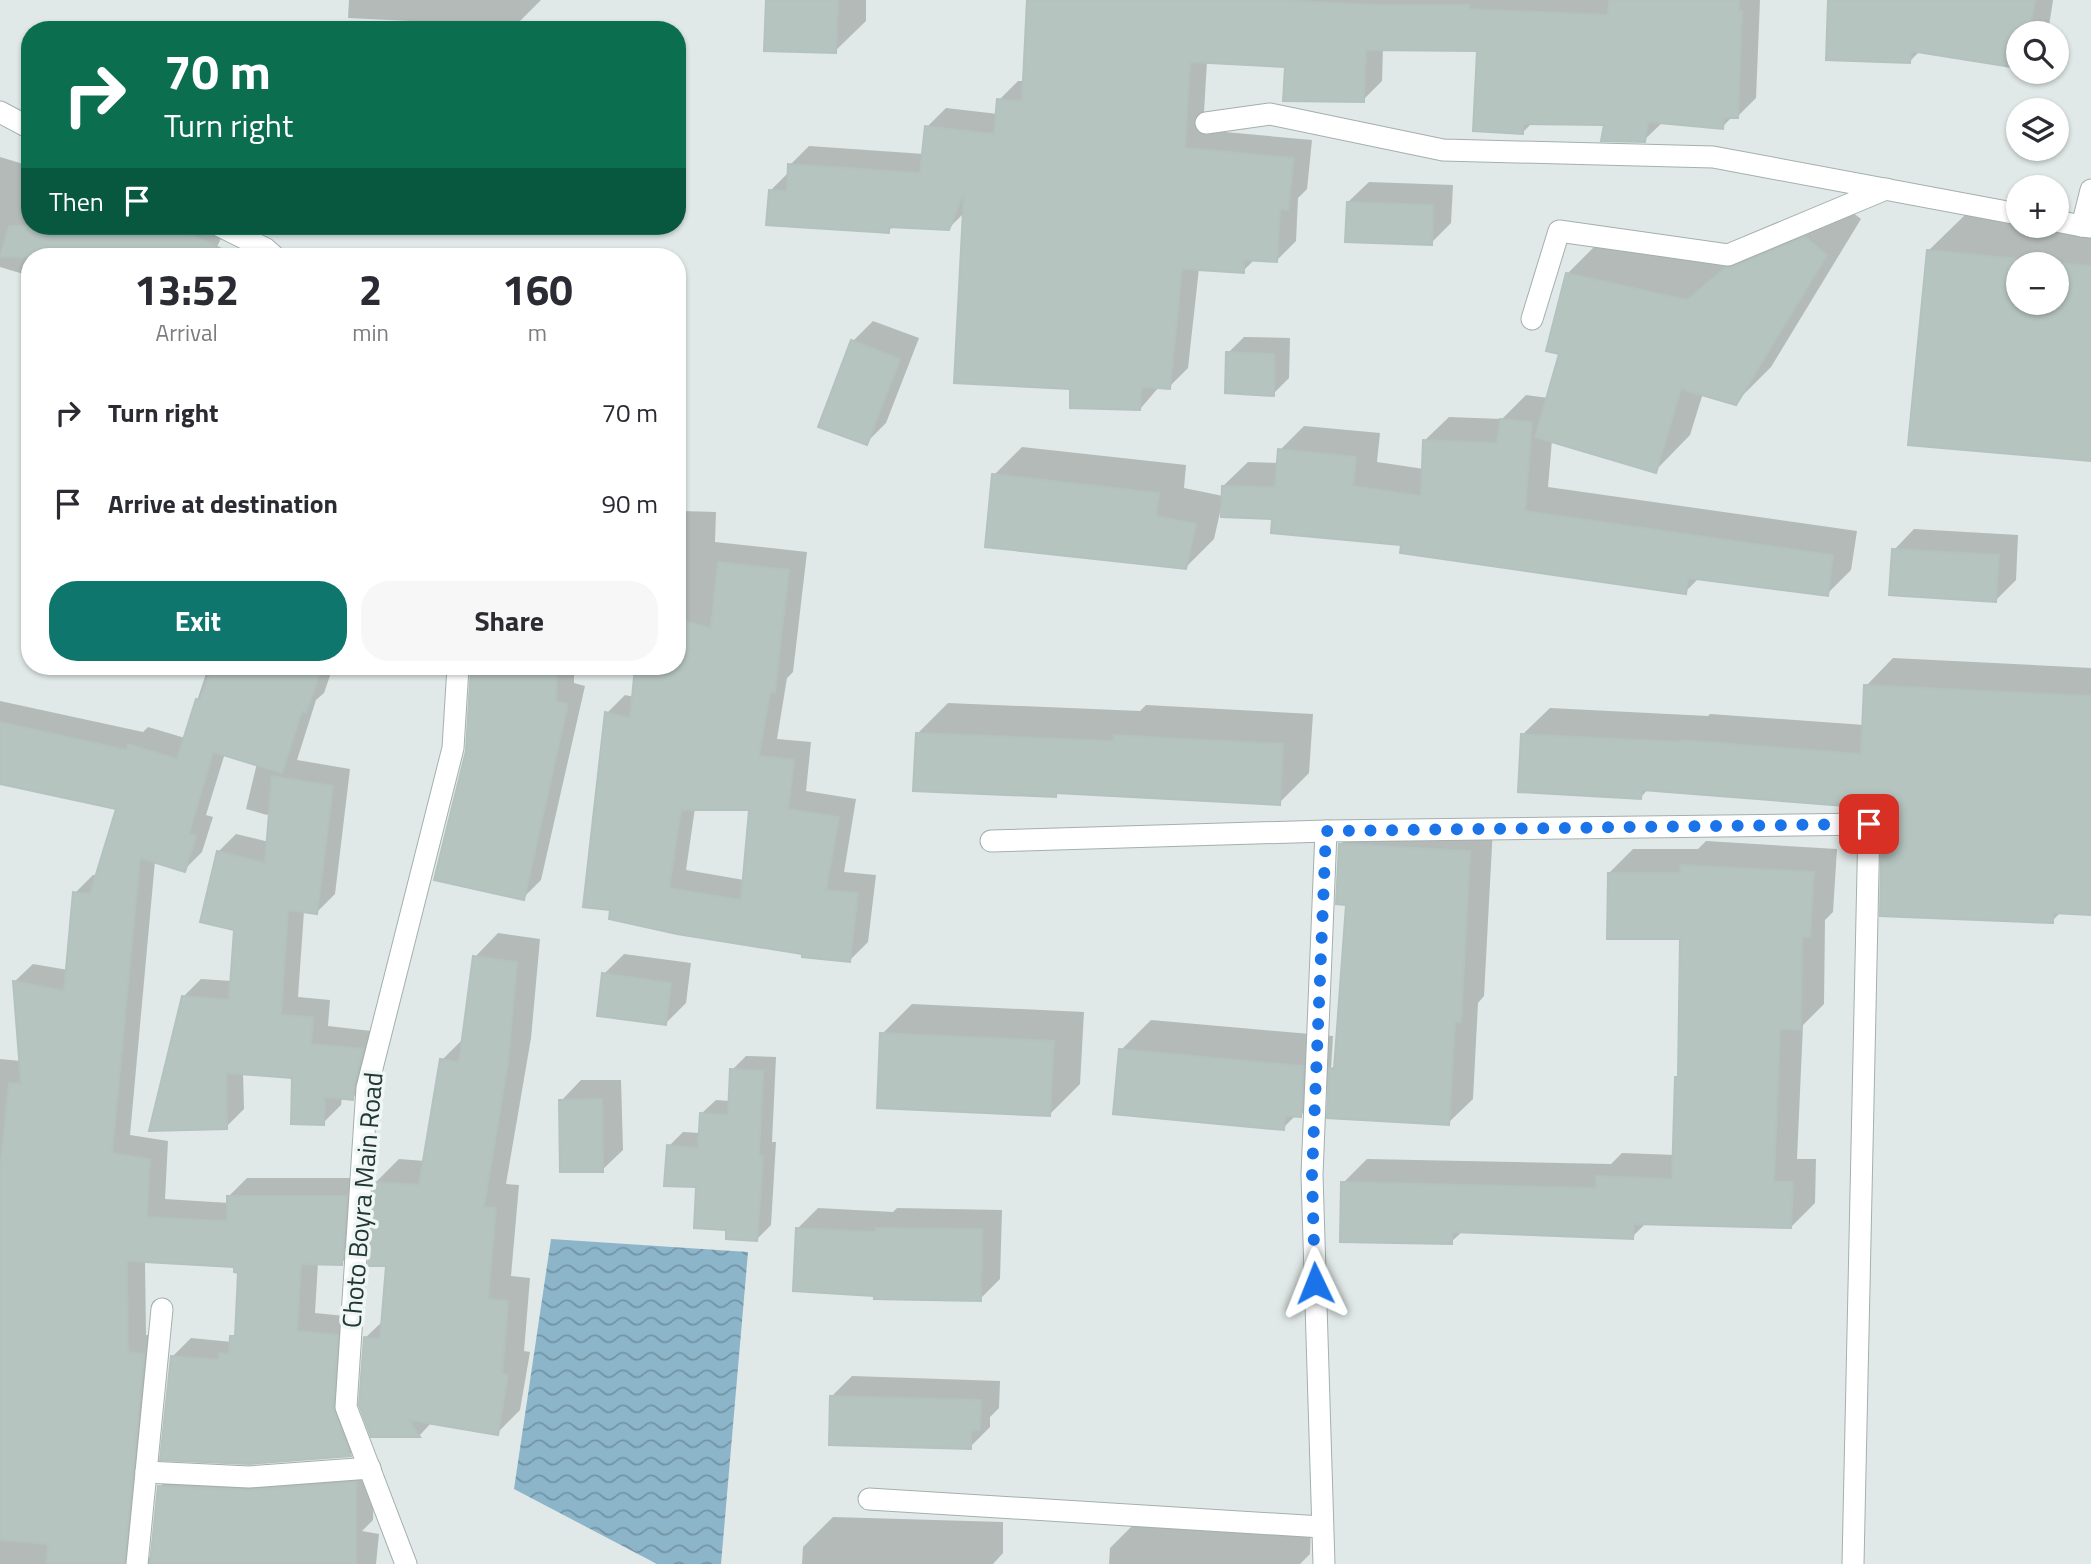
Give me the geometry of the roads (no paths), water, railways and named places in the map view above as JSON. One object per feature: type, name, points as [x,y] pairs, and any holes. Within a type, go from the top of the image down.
[{"type":"street","points":[[0,112],[21,123]]},
{"type":"street","points":[[1206,123],[1270,114],[1443,150],[1713,157],[2006,212]]},
{"type":"street","points":[[1531,319],[1559,231],[1728,255],[1886,189]]},
{"type":"street","points":[[2069,223],[2087,226],[2091,190]]},
{"type":"street","points":[[238,235],[264,248]]},
{"type":"street","name":"Choto Boyra Main Road","points":[[406,1564],[346,1407],[367,1088],[453,748],[458,675]]},
{"type":"street","points":[[991,841],[1326,831],[1869,824],[1853,1564]]},
{"type":"street","points":[[1324,1564],[1312,1175],[1326,831]]},
{"type":"street","points":[[137,1564],[162,1309]]},
{"type":"street","points":[[146,1472],[249,1477],[370,1468]]},
{"type":"street","points":[[869,1499],[1322,1527]]},
{"type":"water","points":[[551,1239],[748,1252],[721,1564],[657,1564],[514,1489]]}]
